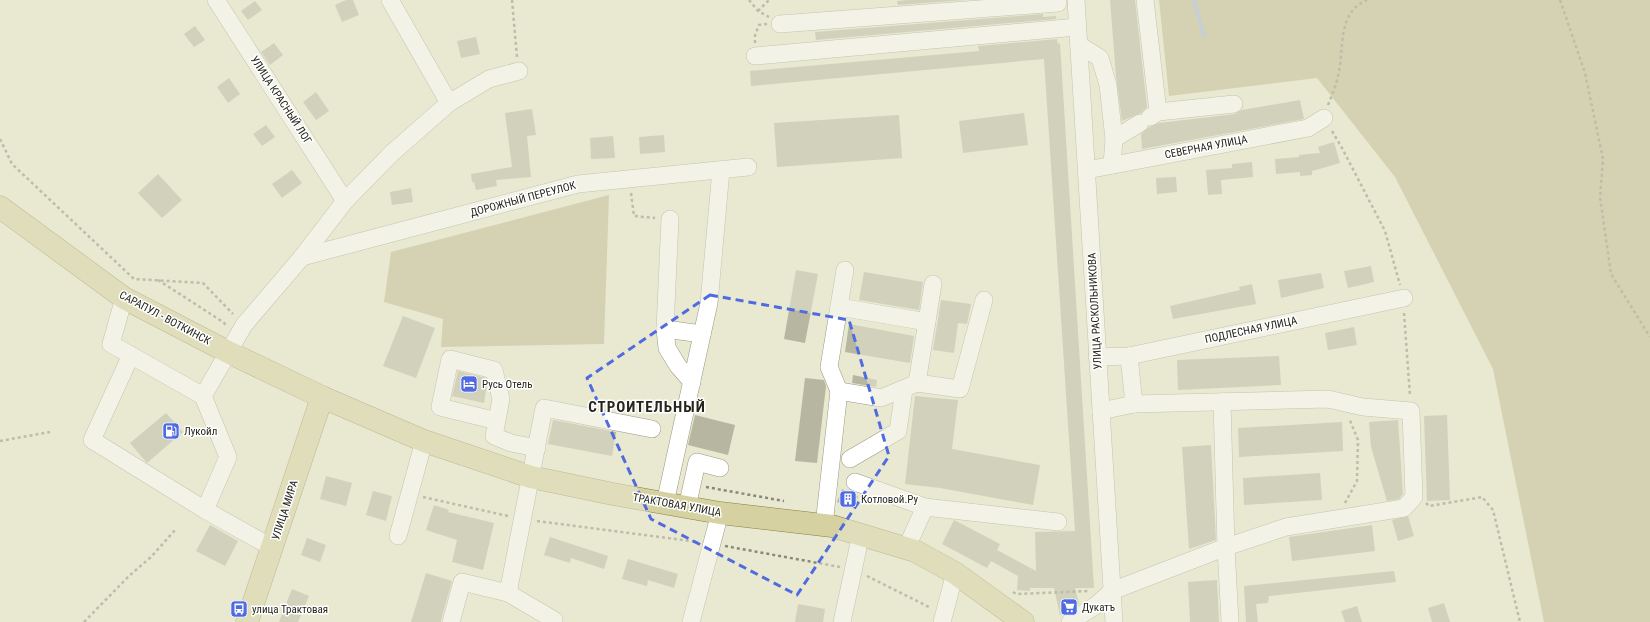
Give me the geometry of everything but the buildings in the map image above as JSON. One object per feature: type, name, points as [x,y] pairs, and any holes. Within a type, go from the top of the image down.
[{"type":"main road","name":"САРАПУЛ - ВОТКИНСК","points":[[0,207],[124,298],[236,338],[322,397]]},
{"type":"main road","name":"ТРАКТОВАЯ УЛИЦА","points":[[322,397],[424,441],[531,477],[720,513],[824,524],[906,548],[915,551],[955,573],[1023,622]]},
{"type":"main road","name":"УЛИЦА МИРА","points":[[247,622],[273,548],[322,397]]},
{"type":"street","name":"УЛИЦА КРАСНЫЙ ЛОГ","points":[[216,0],[345,200]]},
{"type":"street","points":[[390,0],[449,103]]},
{"type":"street","name":"УЛИЦА РАСКОЛЬНИКОВА","points":[[1076,0],[1114,622]]},
{"type":"street","points":[[1145,0],[1149,117]]},
{"type":"street","points":[[780,24],[1056,2],[1077,27]]},
{"type":"street","points":[[755,56],[1077,27]]},
{"type":"street","points":[[1078,45],[1100,58],[1108,85],[1114,139],[1112,165]]},
{"type":"street","points":[[203,396],[236,338],[302,257],[345,200],[392,153],[449,103],[489,79],[518,71]]},
{"type":"street","points":[[1114,139],[1149,117],[1234,104]]},
{"type":"street","name":"СЕВЕРНАЯ УЛИЦА","points":[[1087,170],[1308,128],[1324,118]]},
{"type":"street","name":"ДОРОЖНЫЙ ПЕРЕУЛОК","points":[[302,257],[578,184],[748,167]]},
{"type":"street","points":[[665,503],[708,303],[721,170]]},
{"type":"street","points":[[670,219],[665,329],[667,348],[678,366],[692,382]]},
{"type":"street","points":[[824,524],[840,391],[829,367],[845,270]]},
{"type":"street","points":[[850,459],[898,431],[927,322],[933,284]]},
{"type":"street","points":[[124,298],[111,344],[203,396],[228,457],[205,510]]},
{"type":"street","name":"ПОДЛЕСНАЯ УЛИЦА","points":[[1097,357],[1129,356],[1404,298]]},
{"type":"street","points":[[840,391],[880,398],[910,386],[960,389],[984,300]]},
{"type":"street","points":[[839,307],[927,322]]},
{"type":"street","points":[[665,329],[702,334]]},
{"type":"street","points":[[131,355],[92,440],[205,510],[273,548]]},
{"type":"street","points":[[1129,356],[1134,404]]},
{"type":"street","points":[[1070,622],[1095,606],[1112,591],[1226,547],[1286,528],[1404,508],[1414,497],[1411,411],[1363,407],[1328,399],[1134,404],[1101,411]]},
{"type":"street","points":[[1222,402],[1226,547],[1230,622]]},
{"type":"street","points":[[508,593],[544,408],[652,428]]},
{"type":"street","points":[[497,421],[494,436],[511,443],[536,448]]},
{"type":"street","points":[[398,536],[424,441]]},
{"type":"street","points":[[687,507],[697,462],[720,468]]},
{"type":"street","points":[[855,482],[925,506],[1058,522]]},
{"type":"street","points":[[906,548],[925,506]]},
{"type":"street","points":[[690,622],[720,513]]},
{"type":"street","points":[[842,622],[861,534]]},
{"type":"street","points":[[942,618],[955,573]]},
{"type":"street","points":[[451,622],[462,582],[508,593],[554,620],[553,622]]},
{"type":"path","points":[[512,0],[518,71]]},
{"type":"path","points":[[749,0],[758,11],[780,24]]},
{"type":"path","points":[[758,11],[769,0]]},
{"type":"path","points":[[1367,0],[1357,4],[1346,20],[1338,76],[1324,118],[1342,148],[1385,231],[1404,298],[1411,411]]},
{"type":"path","points":[[1560,0],[1585,73],[1603,159],[1600,197],[1612,274],[1650,337]]},
{"type":"path","points":[[755,56],[755,35],[759,25],[780,24]]},
{"type":"path","points":[[0,139],[12,164],[134,279],[203,283],[236,338]]},
{"type":"path","points":[[628,179],[634,216],[670,219]]},
{"type":"path","points":[[158,280],[223,322],[236,338]]},
{"type":"path","points":[[1337,519],[1357,481],[1358,440],[1343,402]]},
{"type":"path","points":[[0,441],[50,432]]},
{"type":"path","points":[[410,494],[523,519],[712,544],[853,569],[942,618]]},
{"type":"path","points":[[1414,497],[1422,499],[1429,506],[1482,497],[1492,510],[1520,622]]},
{"type":"path","points":[[84,622],[129,576],[152,557],[176,529]]},
{"type":"highlighted area","points":[[710,295],[849,320],[889,456],[797,595],[651,519],[587,378]]},
{"type":"shaded area","points":[[1159,0],[1650,0],[1650,622],[1544,622],[1493,369],[1395,177],[1317,78],[1169,96]]},
{"type":"shaded area","points":[[609,195],[604,344],[441,347],[443,319],[384,302],[391,252]]},
{"type":"waterway","points":[[1194,0],[1204,36]]},
{"type":"place","name":"Русь Отель","points":[[469,384]]},
{"type":"place","name":"Лукойл","points":[[171,431]]},
{"type":"place","name":"Котловой.Ру","points":[[848,499]]},
{"type":"place","name":"Дукатъ","points":[[1069,607]]},
{"type":"place","name":"улица Трактовая","points":[[239,609]]},
{"type":"district","name":"СТРОИТЕЛЬНЫЙ","points":[[647,407]]}]
